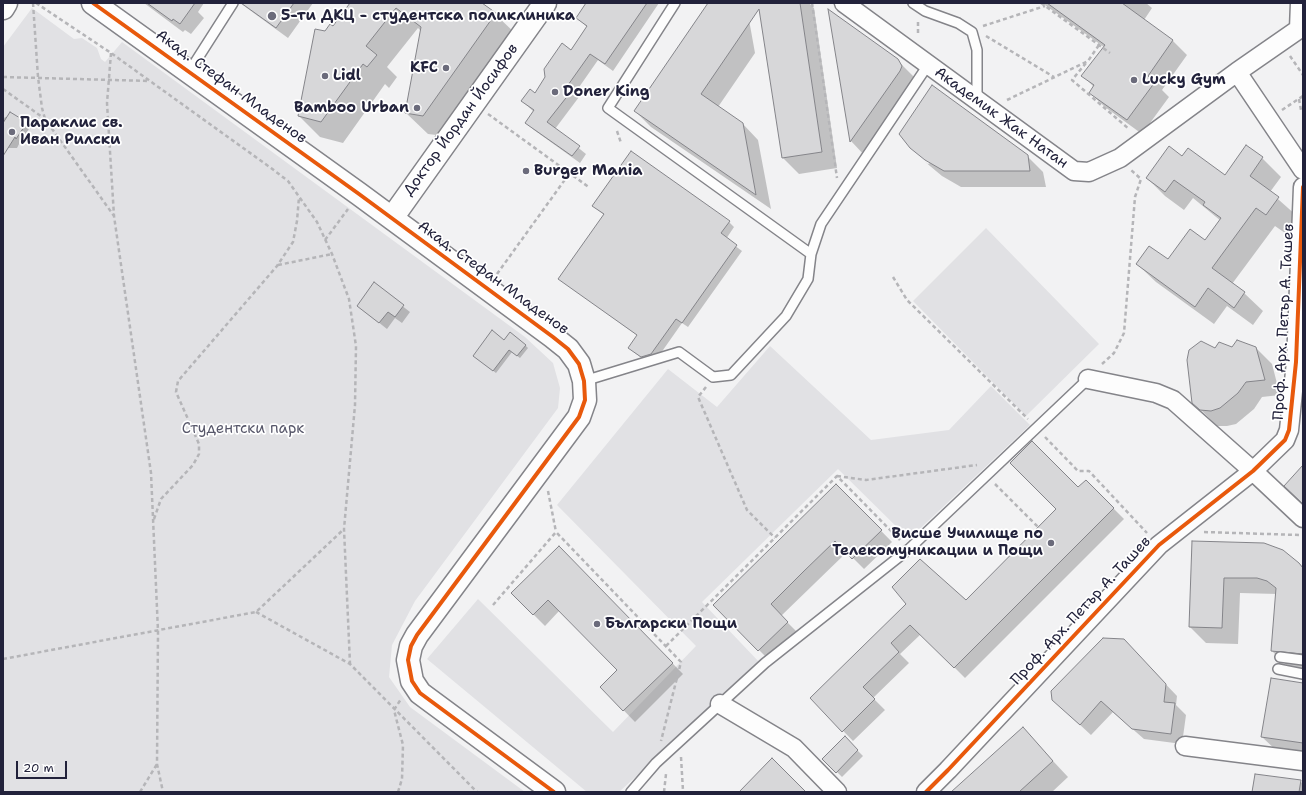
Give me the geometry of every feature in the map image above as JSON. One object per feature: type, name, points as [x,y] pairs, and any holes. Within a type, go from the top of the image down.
[{"type":"street","points":[[3,8],[6,3]]},
{"type":"street","name":"Акад. Стефан Младенов","points":[[93,3],[359,194],[568,348],[579,364],[584,381],[585,400],[579,417],[417,635],[411,646],[408,660],[412,681],[420,693],[554,792]]},
{"type":"street","name":"Доктор Йордан Йосифов","points":[[392,218],[544,3]]},
{"type":"street","name":"Академик Жак Натан","points":[[844,3],[1074,171],[1090,172],[1120,158],[1237,72],[1299,29],[1300,3]]},
{"type":"street","points":[[1237,72],[1303,170]]},
{"type":"street","name":"Проф. Арх. Петър А. Ташев","points":[[926,792],[1159,545],[1175,531],[1254,471],[1285,440],[1290,430],[1296,362],[1303,187]]},
{"type":"street","points":[[1088,379],[1156,393],[1173,400],[1254,471],[1303,518]]},
{"type":"street","points":[[720,704],[794,748],[837,792]]},
{"type":"street","points":[[1185,746],[1303,761]]},
{"type":"street","points":[[944,792],[948,770]]},
{"type":"lane","points":[[189,72],[233,3]]},
{"type":"lane","points":[[675,3],[608,108],[811,254]]},
{"type":"lane","points":[[914,3],[925,11],[958,23],[972,32],[977,50],[983,104]]},
{"type":"lane","points":[[584,381],[679,352],[713,377],[731,375],[786,316],[808,279],[811,254],[821,224],[928,65]]},
{"type":"lane","points":[[631,792],[656,763],[765,663],[909,548],[1088,379]]},
{"type":"lane","points":[[1280,657],[1303,660]]},
{"type":"lane","points":[[1278,669],[1303,674]]},
{"type":"path","points":[[33,3],[38,77],[42,108],[46,120],[114,216]]},
{"type":"path","points":[[36,3],[111,53],[288,181],[317,222],[332,254],[349,299],[356,346],[355,405],[344,529],[350,664]]},
{"type":"path","points":[[812,3],[840,196]]},
{"type":"path","points":[[1041,3],[1110,53]]},
{"type":"path","points":[[972,32],[985,25],[1045,6]]},
{"type":"path","points":[[972,32],[987,36],[1054,78]]},
{"type":"path","points":[[1281,42],[1303,74]]},
{"type":"path","points":[[1099,45],[1088,62],[1072,80],[1124,125]]},
{"type":"path","points":[[111,53],[107,103],[114,216],[151,473],[158,631],[157,764],[163,792]]},
{"type":"path","points":[[983,104],[1054,78],[1088,62]]},
{"type":"path","points":[[3,77],[150,81]]},
{"type":"path","points":[[3,89],[46,120]]},
{"type":"path","points":[[1269,119],[1303,96]]},
{"type":"path","points":[[1299,99],[1301,110],[1303,110]]},
{"type":"path","points":[[473,104],[590,188]]},
{"type":"path","points":[[487,289],[569,174]]},
{"type":"path","points":[[1088,379],[1114,353],[1124,333],[1135,197],[1141,179]]},
{"type":"path","points":[[325,240],[359,194]]},
{"type":"path","points":[[153,521],[161,499],[193,465],[199,454],[199,444],[176,392],[178,381],[277,266],[293,242],[297,221],[299,196]]},
{"type":"path","points":[[277,266],[332,254]]},
{"type":"path","points":[[893,278],[907,300],[1078,471],[1089,471],[1159,545]]},
{"type":"path","points":[[713,377],[698,397],[747,510],[775,538]]},
{"type":"path","points":[[837,476],[866,480],[1000,463]]},
{"type":"path","points":[[544,465],[556,532],[681,662],[656,763]]},
{"type":"path","points":[[986,475],[1038,527]]},
{"type":"path","points":[[666,646],[837,476]]},
{"type":"path","points":[[837,476],[909,548]]},
{"type":"path","points":[[3,659],[256,612],[344,529]]},
{"type":"path","points":[[1175,531],[1303,535]]},
{"type":"path","points":[[493,605],[556,532]]},
{"type":"path","points":[[256,612],[350,664],[477,792]]},
{"type":"path","points":[[398,792],[402,779],[403,745],[394,710],[412,681]]},
{"type":"path","points":[[680,741],[683,791]]},
{"type":"path","points":[[140,792],[157,764]]},
{"type":"path","points":[[664,792],[666,774]]},
{"type":"green space","name":"Студентски парк","points":[[32,8],[74,39],[82,38],[97,48],[101,59],[105,62],[122,42],[525,337],[553,363],[560,388],[558,408],[415,601],[392,645],[389,677],[410,707],[525,792],[3,792],[3,47]]},
{"type":"green space","points":[[986,228],[1099,344],[1026,416],[913,301]]},
{"type":"green space","points":[[770,346],[871,440],[949,430],[991,386],[1030,425],[909,539],[838,469],[702,602],[760,663],[619,792],[587,792],[427,659],[478,599],[613,732],[696,646],[557,505],[668,369],[717,407]]},
{"type":"building","points":[[147,3],[195,3],[180,24],[173,19],[172,21]]},
{"type":"building","name":"5-ти ДКЦ - студентска поликлиника","points":[[241,3],[294,3],[276,28]]},
{"type":"building","points":[[350,3],[482,3],[496,13],[423,116],[405,113],[421,27],[396,8],[366,46],[377,55],[367,67],[363,64],[321,122],[298,116],[315,29],[325,31],[330,24],[333,26]]},
{"type":"building","points":[[586,3],[647,3],[605,64],[590,54],[568,85],[573,89],[547,122],[580,146],[572,156],[525,123],[534,110],[521,101],[530,89],[535,93],[545,77],[544,69],[562,43],[571,50],[587,26],[576,18]]},
{"type":"building","points":[[708,3],[800,3],[822,152],[782,158],[759,9],[701,94],[743,123],[756,195],[634,111]]},
{"type":"building","points":[[1047,3],[1122,3],[1173,40],[1148,76],[1155,82],[1127,120],[1089,93],[1094,85],[1081,76],[1105,45]]},
{"type":"building","points":[[828,9],[898,59],[902,66],[850,142]]},
{"type":"building","points":[[932,85],[1028,155],[1030,171],[944,171],[925,160],[910,148],[899,134]]},
{"type":"building","name":"Параклис св. Иван Рилски","points":[[10,112],[25,121],[22,126],[24,127],[16,139],[15,137],[3,156],[3,123]]},
{"type":"building","points":[[1246,145],[1263,157],[1250,176],[1279,197],[1266,215],[1256,208],[1212,268],[1245,292],[1234,308],[1208,288],[1195,307],[1136,264],[1149,246],[1168,259],[1190,229],[1205,240],[1221,218],[1203,205],[1205,202],[1174,180],[1165,192],[1146,178],[1169,146],[1182,156],[1188,148],[1225,175]]},
{"type":"building","points":[[631,151],[730,221],[721,233],[737,245],[682,323],[676,319],[651,354],[641,357],[628,348],[637,335],[558,279],[604,214],[592,206]]},
{"type":"building","points":[[374,282],[404,305],[395,317],[388,312],[379,323],[357,306]]},
{"type":"building","points":[[492,330],[504,340],[510,332],[526,345],[517,356],[509,350],[493,371],[473,356]]},
{"type":"building","points":[[1237,340],[1256,347],[1265,380],[1246,382],[1238,393],[1220,408],[1211,411],[1200,410],[1192,403],[1187,360],[1189,350],[1201,341],[1215,348],[1219,342],[1232,347]]},
{"type":"building","name":"Висше Училище по Телекомуникации и Пощи","points":[[1032,441],[1078,487],[1086,480],[1114,508],[954,668],[910,625],[891,643],[899,652],[863,687],[875,699],[842,732],[810,698],[906,604],[892,587],[920,559],[966,600],[1056,509],[1010,463]]},
{"type":"building","points":[[1303,465],[1303,504],[1284,486]]},
{"type":"building","points":[[836,484],[882,530],[852,559],[835,541],[803,572],[771,604],[788,622],[758,651],[713,605]]},
{"type":"building","points":[[1192,541],[1264,543],[1283,550],[1299,563],[1303,568],[1303,654],[1271,651],[1276,588],[1267,581],[1257,578],[1224,578],[1222,628],[1189,627]]},
{"type":"building","points":[[559,546],[673,663],[623,711],[600,687],[617,670],[548,600],[533,615],[511,593]]},
{"type":"building","points":[[1103,638],[1124,639],[1166,684],[1164,702],[1175,703],[1171,734],[1132,729],[1101,701],[1080,725],[1052,700],[1051,691]]},
{"type":"building","points":[[1271,678],[1303,683],[1303,743],[1261,737]]},
{"type":"building","points":[[1023,727],[1053,761],[1019,792],[951,792]]},
{"type":"building","points":[[845,736],[858,750],[836,773],[822,759]]},
{"type":"building","points":[[772,758],[806,792],[739,792]]},
{"type":"building","points":[[1255,774],[1301,780],[1299,792],[1252,792]]},
{"type":"cycle path","points":[[93,3],[359,194],[553,337],[568,349],[579,364],[584,381],[585,400],[579,417],[417,635],[411,646],[408,660],[412,681],[420,693],[554,792]]},
{"type":"cycle path","points":[[926,792],[1159,545],[1253,471],[1285,440],[1289,430],[1296,362],[1303,187]]},
{"type":"place","name":"5-ти ДКЦ - студентска поликлиника","points":[[272,16]]},
{"type":"place","name":"KFC","points":[[446,68]]},
{"type":"place","name":"Lidl","points":[[325,76]]},
{"type":"place","name":"Lucky Gym","points":[[1134,80]]},
{"type":"place","name":"Doner King","points":[[555,92]]},
{"type":"place","name":"Bamboo Urban","points":[[417,108]]},
{"type":"place","name":"Параклис св. Иван Рилски","points":[[12,132]]},
{"type":"place","name":"Burger Mania","points":[[526,171]]},
{"type":"place","name":"Висше Училище по Телекомуникации и Пощи","points":[[1051,543]]},
{"type":"place","name":"Български Пощи","points":[[597,624]]}]
